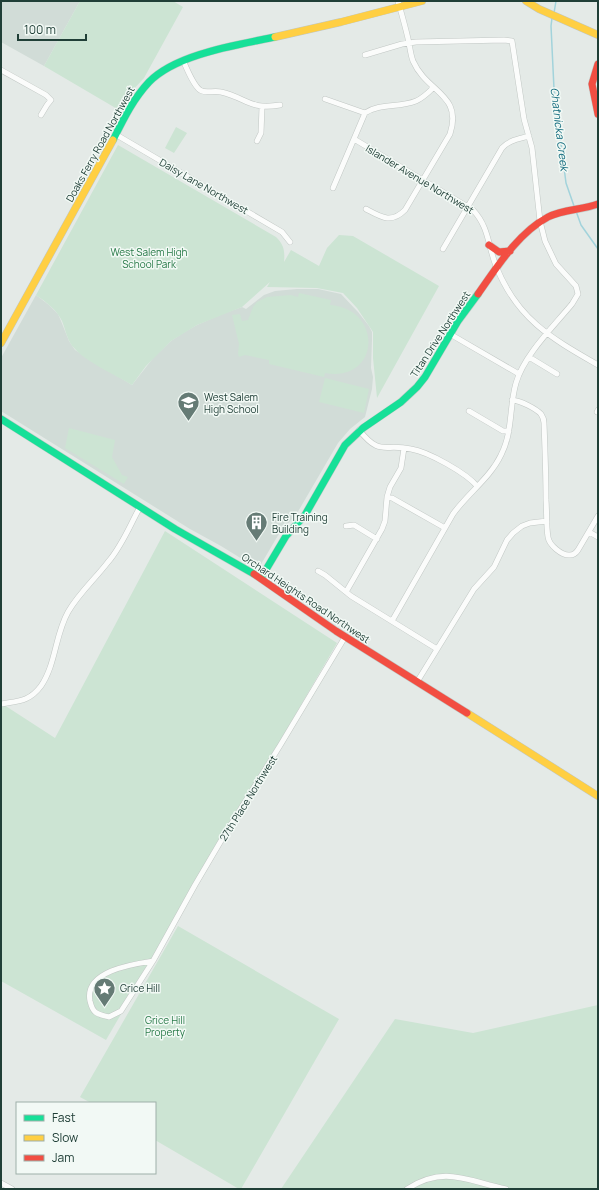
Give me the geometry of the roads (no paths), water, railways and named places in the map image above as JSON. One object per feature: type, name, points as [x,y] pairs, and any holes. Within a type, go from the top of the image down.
[{"type":"street","name":"Doaks Ferry Road Northwest","points":[[1,343],[138,94],[143,87],[162,71],[183,60],[250,42],[326,25],[399,4],[422,1]]},
{"type":"street","points":[[526,1],[539,9],[598,35]]},
{"type":"street","points":[[366,208],[383,217],[394,218],[400,215],[405,210],[450,134],[452,125],[452,110],[449,102],[425,80],[412,59],[399,4]]},
{"type":"street","points":[[365,55],[409,43],[504,40],[512,42],[524,119],[534,160],[540,221],[545,241],[550,254],[576,286],[578,294],[572,304],[529,357],[519,374],[512,400],[509,431],[502,454],[496,465],[485,479],[462,502],[445,528],[392,621]]},
{"type":"street","points":[[183,60],[186,68],[200,90],[219,91],[262,107],[280,105]]},
{"type":"street","points":[[598,64],[592,91],[598,114]]},
{"type":"street","points":[[1,70],[46,95],[51,100],[41,115]]},
{"type":"street","points":[[333,188],[365,114],[377,107],[407,104],[416,101],[422,98],[433,88]]},
{"type":"street","points":[[325,99],[365,114]]},
{"type":"street","points":[[257,142],[260,133],[262,107]]},
{"type":"street","name":"Daisy Lane Northwest","points":[[115,134],[282,232],[290,242]]},
{"type":"street","points":[[443,249],[502,148],[511,141],[528,136]]},
{"type":"street","name":"Islander Avenue Northwest","points":[[354,139],[473,210],[483,222],[497,268],[503,283],[515,302],[531,321],[547,334],[598,365]]},
{"type":"street","name":"Titan Drive Northwest","points":[[261,578],[286,536],[305,515],[345,445],[360,430],[406,398],[417,387],[425,377],[450,334],[497,268],[525,233],[540,221],[556,214],[598,204]]},
{"type":"street","points":[[489,245],[499,252],[510,251]]},
{"type":"street","points":[[450,334],[519,374]]},
{"type":"street","points":[[529,357],[556,374]]},
{"type":"street","points":[[512,400],[518,400],[540,413],[543,417],[547,521],[548,538],[550,543],[555,548],[570,555],[575,554],[598,516]]},
{"type":"street","points":[[469,411],[503,431],[509,431]]},
{"type":"street","name":"Orchard Heights Road Northwest","points":[[1,419],[140,507],[261,578],[345,637],[598,796]]},
{"type":"street","points":[[360,430],[374,446],[383,448],[404,448],[422,452],[467,477],[478,486]]},
{"type":"street","points":[[346,592],[377,538],[385,520],[387,498],[390,487],[401,468],[404,448]]},
{"type":"street","points":[[387,498],[392,498],[445,528]]},
{"type":"street","points":[[1,704],[21,702],[27,699],[40,686],[48,670],[62,623],[68,612],[84,589],[114,554],[140,507]]},
{"type":"street","points":[[417,682],[474,589],[494,567],[506,540],[522,526],[530,523],[547,521]]},
{"type":"street","points":[[346,526],[354,525],[377,538]]},
{"type":"street","points":[[589,532],[598,537]]},
{"type":"street","points":[[318,571],[346,592],[437,649]]},
{"type":"street","name":"27th Place Northwest","points":[[153,961],[129,964],[107,973],[94,983],[89,997],[92,1009],[97,1014],[109,1017],[121,1011],[153,961],[195,885],[345,637]]},
{"type":"street","points":[[407,1189],[426,1180],[444,1176],[457,1177],[506,1189]]},
{"type":"street","points":[[1,1182],[12,1189]]},
{"type":"waterway","name":"Chatnicka Creek","points":[[554,13],[556,1]]},
{"type":"waterway","name":"Chatnicka Creek","points":[[552,18],[551,26],[554,89],[566,183],[574,206]]},
{"type":"waterway","name":"Chatnicka Creek","points":[[576,211],[581,225],[598,249]]},
{"type":"place","name":"West Salem High School","points":[[189,422]]},
{"type":"place","name":"Fire Training Building","points":[[256,542]]},
{"type":"place","name":"Grice Hill","points":[[105,1008]]},
{"type":"park label","name":"West Salem High School Park","points":[[149,258]]},
{"type":"park label","name":"Grice Hill Property","points":[[165,1026]]}]
